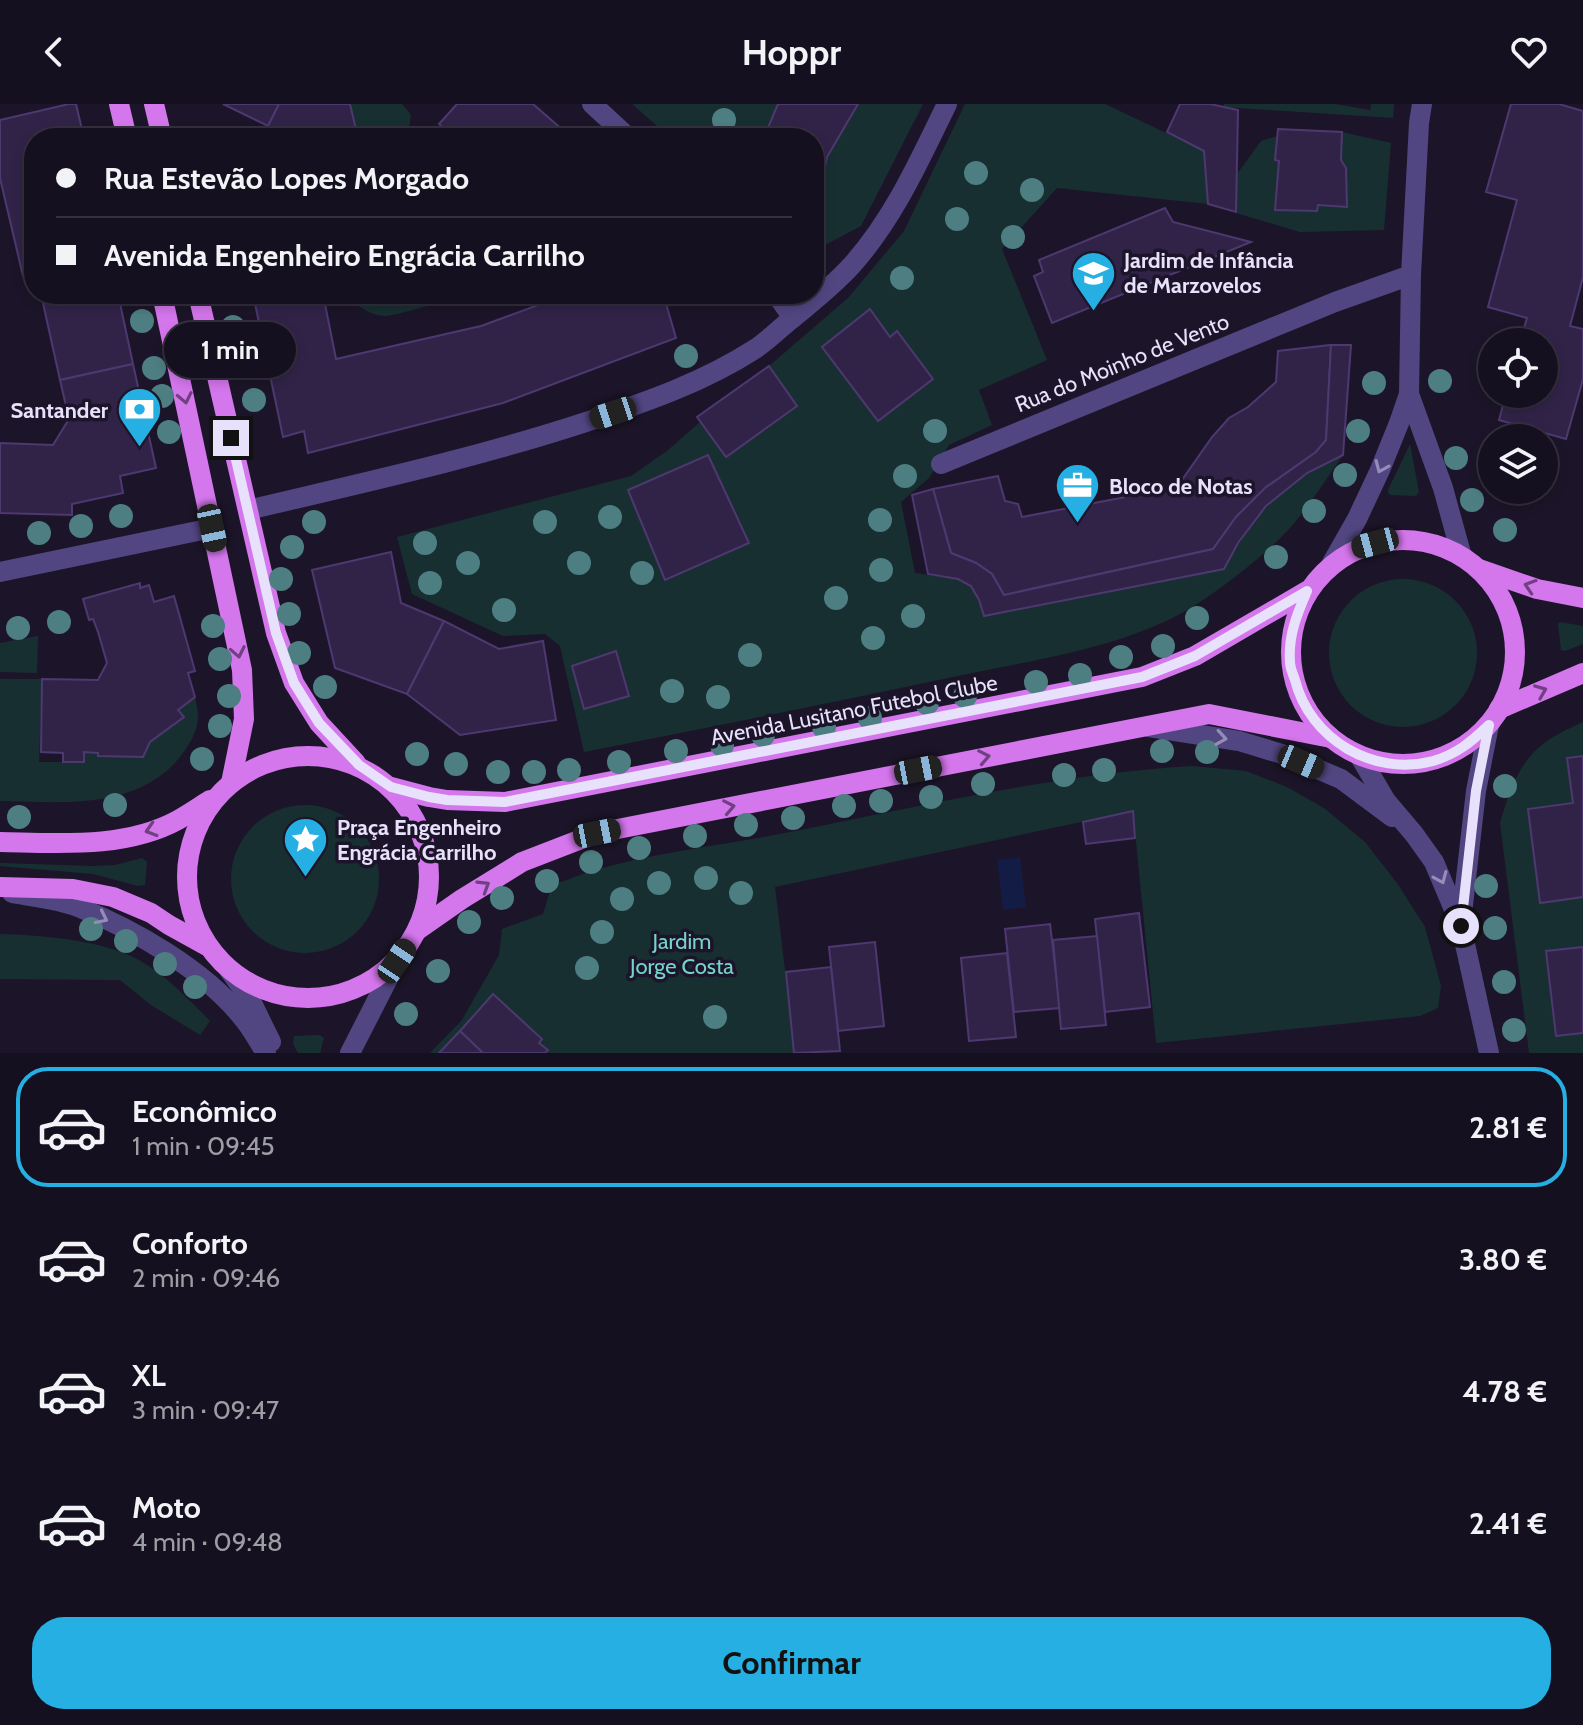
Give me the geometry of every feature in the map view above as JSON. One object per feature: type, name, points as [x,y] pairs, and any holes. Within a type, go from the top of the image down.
[{"type":"main road","points":[[119,104],[125,128]]},
{"type":"main road","points":[[154,104],[160,128]]},
{"type":"main road","points":[[164,304],[244,687],[244,719],[225,788],[201,820],[189,851],[187,884],[193,916],[207,946],[229,970],[251,985],[276,995],[302,1000],[328,998],[354,991],[377,978],[397,961],[419,929],[429,892],[428,853],[415,817],[391,787],[359,765],[319,723],[294,683],[276,633],[200,304]]},
{"type":"main road","points":[[1470,562],[1502,598],[1514,632],[1514,669],[1506,696],[1494,717],[1465,747],[1432,761],[1401,765],[1373,761],[1345,749],[1318,727],[1299,696],[1290,662],[1293,625],[1307,591],[1332,563],[1359,547],[1391,539],[1421,540],[1537,589],[1583,598]]},
{"type":"main road","name":"Avenida Lusitano Futebol Clube","points":[[391,787],[447,800],[505,802],[1142,677],[1195,656],[1307,591]]},
{"type":"main road","points":[[1494,717],[1583,673]]},
{"type":"main road","points":[[419,929],[522,862],[597,833],[1209,714],[1331,738]]},
{"type":"main road","points":[[0,842],[83,842],[152,831],[176,821],[254,768],[279,759],[306,755],[333,757],[359,765]]},
{"type":"main road","points":[[0,889],[73,889],[113,897],[151,913],[207,946]]},
{"type":"street","points":[[592,104],[618,128]]},
{"type":"street","points":[[824,293],[880,230],[907,188],[947,104]]},
{"type":"street","points":[[1332,563],[1380,470],[1409,394],[1411,275],[1422,104]]},
{"type":"street","name":"Rua do Moinho de Vento","points":[[941,464],[1320,307],[1411,275]]},
{"type":"street","points":[[783,304],[793,318]]},
{"type":"street","points":[[248,510],[500,448],[643,403],[718,370],[757,347],[810,304]]},
{"type":"street","points":[[1409,394],[1470,562]]},
{"type":"street","points":[[0,572],[212,528]]},
{"type":"street","points":[[1461,926],[1476,791],[1494,717]]},
{"type":"street","points":[[1144,726],[1239,741],[1282,754],[1341,779],[1414,834]]},
{"type":"street","points":[[1359,755],[1386,801],[1434,862],[1461,926],[1489,1053]]},
{"type":"street","points":[[0,889],[76,906],[171,956],[210,984],[243,1017],[266,1053]]},
{"type":"street","points":[[350,1053],[397,961]]},
{"type":"street","points":[[229,970],[250,999],[275,1053]]},
{"type":"green space","points":[[350,104],[402,104],[411,115],[409,128],[356,128]]},
{"type":"green space","points":[[632,104],[923,104],[861,226],[824,244],[824,128],[660,128]]},
{"type":"green space","points":[[965,104],[1105,104],[1204,151],[1208,204],[1057,188],[1002,249],[1047,360],[979,390],[992,425],[949,445],[929,478],[901,502],[915,573],[958,579],[971,586],[985,616],[1224,569],[1248,531],[1273,501],[1304,476],[1343,455],[1303,512],[1269,549],[1200,602],[1144,630],[1048,658],[584,752],[560,646],[545,634],[503,636],[412,594],[397,537],[631,476],[667,451],[700,422],[726,457],[797,406],[769,366],[848,298],[904,231]]},
{"type":"green space","points":[[1224,104],[1335,104],[1370,110],[1371,104],[1394,104],[1393,118],[1223,107]]},
{"type":"green space","points":[[1342,132],[1391,143],[1384,230],[1300,232],[1236,213],[1237,174],[1261,141],[1277,136],[1276,210],[1317,211],[1318,205],[1347,206],[1346,168],[1341,160]]},
{"type":"green space","points":[[356,304],[432,304],[385,316]]},
{"type":"green space","points":[[1410,444],[1419,492],[1416,496],[1391,495],[1388,490]]},
{"type":"green space","points":[[1403,579],[1431,585],[1455,601],[1471,625],[1477,653],[1471,681],[1455,705],[1431,721],[1403,727],[1375,721],[1351,705],[1335,681],[1329,653],[1335,625],[1351,601],[1375,585]]},
{"type":"green space","points":[[1560,622],[1583,626],[1583,644],[1561,650]]},
{"type":"green space","points":[[38,636],[37,673],[0,672],[0,643]]},
{"type":"green space","points":[[0,679],[42,679],[39,762],[83,762],[84,752],[143,757],[150,742],[183,717],[178,710],[195,697],[198,714],[196,729],[173,765],[155,780],[135,790],[69,802],[0,801]]},
{"type":"green space","points":[[1583,722],[1583,1053],[1529,1053],[1500,823],[1511,791],[1527,760],[1547,741]]},
{"type":"green space","name":"Jardim Jorge Costa","points":[[1192,766],[1246,771],[1287,787],[1324,808],[1365,842],[1397,883],[1425,927],[1441,986],[1438,1008],[1420,1016],[1156,1043],[1133,811],[775,887],[795,1053],[430,1053],[462,1020],[499,955],[502,929],[543,914],[552,885],[642,858],[993,792],[1092,776]]},
{"type":"green space","points":[[305,805],[333,811],[357,827],[373,851],[379,879],[373,907],[357,931],[333,947],[305,953],[277,947],[253,931],[237,907],[231,879],[237,851],[253,827],[277,811]]},
{"type":"green space","points":[[142,858],[147,862],[145,885],[138,886],[93,874],[0,866],[0,863],[115,865]]},
{"type":"green space","points":[[0,934],[71,940],[124,953],[158,973],[210,1021],[200,1035],[151,1005],[120,980],[0,979]]},
{"type":"green space","points":[[319,1035],[324,1038],[320,1053],[298,1053],[293,1044],[294,1036]]},
{"type":"water","points":[[1020,857],[1026,907],[1003,910],[997,860]]},
{"type":"building","points":[[76,104],[82,128],[24,128],[23,276],[0,178],[0,120]]},
{"type":"building","points":[[223,104],[279,104],[268,126]]},
{"type":"building","points":[[279,104],[350,104],[356,128],[268,128]]},
{"type":"building","points":[[457,104],[533,104],[561,128],[444,128],[439,124]]},
{"type":"building","points":[[778,104],[858,104],[827,157],[824,171],[824,128],[768,128]]},
{"type":"building","points":[[1180,104],[1210,104],[1238,110],[1236,212],[1208,204],[1204,151],[1167,132]]},
{"type":"building","points":[[1511,104],[1559,104],[1583,111],[1583,277],[1570,326],[1583,329],[1583,379],[1566,439],[1558,437],[1558,424],[1513,424],[1499,420],[1502,408],[1558,408],[1558,328],[1524,328],[1527,318],[1488,307],[1517,200],[1486,192]]},
{"type":"building","points":[[1278,129],[1342,132],[1341,160],[1346,168],[1347,207],[1318,205],[1317,211],[1275,210]]},
{"type":"building","points":[[1165,208],[1173,222],[1251,242],[1052,323],[1034,276],[1043,272],[1039,260]]},
{"type":"building","points":[[43,304],[120,304],[133,364],[60,380]]},
{"type":"building","points":[[255,304],[325,304],[336,359],[481,326],[541,304],[667,304],[676,338],[503,403],[308,453],[304,431],[283,437]]},
{"type":"building","points":[[870,309],[890,337],[897,331],[933,379],[878,421],[822,347]]},
{"type":"building","points":[[1331,345],[1326,440],[1316,452],[1265,488],[1236,517],[1213,549],[1004,595],[992,574],[976,563],[951,553],[933,489],[998,476],[1005,501],[1018,504],[1022,517],[1177,487],[1229,418],[1248,407],[1276,382],[1278,351]]},
{"type":"building","points":[[1331,345],[1351,345],[1343,455],[1307,473],[1266,506],[1238,543],[1224,569],[984,616],[971,586],[958,579],[928,574],[912,495],[933,489],[951,553],[976,563],[992,574],[1004,595],[1213,549],[1236,517],[1265,488],[1316,452],[1326,440]]},
{"type":"building","points":[[133,364],[156,468],[120,476],[123,493],[72,504],[72,515],[0,513],[0,443],[53,445],[69,419],[60,380]]},
{"type":"building","points":[[769,366],[797,406],[726,457],[697,417]]},
{"type":"building","points":[[708,455],[749,543],[665,580],[628,490]]},
{"type":"building","points":[[391,552],[401,603],[444,621],[407,694],[335,668],[312,570]]},
{"type":"building","points":[[140,583],[140,588],[149,585],[154,602],[174,596],[195,671],[188,673],[195,697],[178,710],[184,717],[150,742],[143,757],[98,756],[98,753],[84,752],[84,762],[63,762],[63,753],[41,752],[42,679],[98,680],[107,663],[98,632],[93,619],[89,620],[83,599]]},
{"type":"building","points":[[444,621],[499,649],[543,641],[556,720],[460,735],[407,694]]},
{"type":"building","points":[[616,651],[629,696],[584,709],[572,666]]},
{"type":"building","points":[[1583,756],[1583,897],[1540,903],[1528,809],[1573,803],[1567,758]]},
{"type":"building","points":[[1133,811],[1135,838],[1086,844],[1083,822]]},
{"type":"building","points":[[1139,913],[1150,1007],[1105,1012],[1095,919]]},
{"type":"building","points":[[1050,924],[1060,1008],[1014,1012],[1005,929]]},
{"type":"building","points":[[1097,936],[1106,1025],[1061,1029],[1053,940]]},
{"type":"building","points":[[875,942],[884,1026],[838,1031],[829,947]]},
{"type":"building","points":[[1583,947],[1583,1033],[1556,1036],[1546,951]]},
{"type":"building","points":[[1007,953],[1016,1037],[969,1041],[961,958]]},
{"type":"building","points":[[831,967],[840,1051],[794,1053],[786,972]]},
{"type":"building","points":[[493,994],[542,1039],[539,1043],[548,1050],[545,1053],[483,1053],[460,1031]]},
{"type":"building","points":[[460,1031],[483,1053],[439,1053]]},
{"type":"place","name":"Jardim de Infância de Marzovelos","points":[[1093,312]]},
{"type":"place","name":"Santander","points":[[139,449]]},
{"type":"place","name":"Bloco de Notas","points":[[1078,525]]},
{"type":"place","name":"Praça Engenheiro Engrácia Carrilho","points":[[306,879]]},
{"type":"route","points":[[231,438],[276,633],[294,683],[319,723],[359,765],[391,787],[447,800],[505,802],[1142,677],[1195,656],[1307,591],[1293,625],[1290,662],[1299,696],[1318,727],[1345,749],[1373,761],[1401,765],[1432,761],[1465,747],[1489,725],[1476,791],[1461,926]]}]
